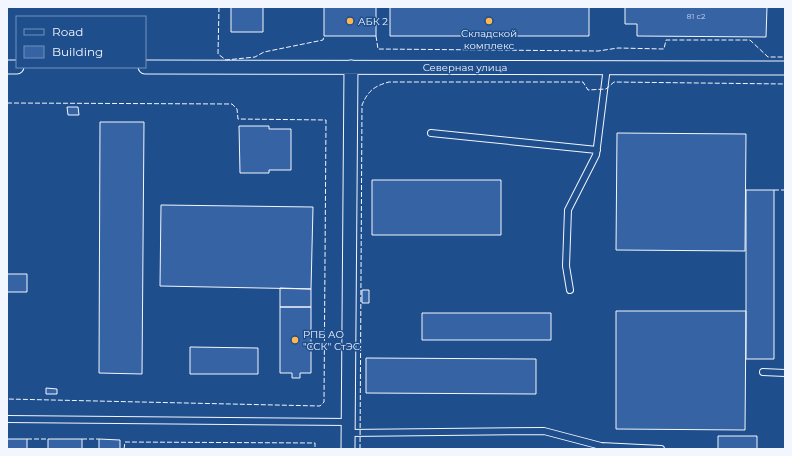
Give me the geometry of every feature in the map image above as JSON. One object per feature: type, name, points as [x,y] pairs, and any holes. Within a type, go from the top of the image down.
[{"type":"street","name":"Северная улица","points":[[146,67],[785,68]]},
{"type":"street","points":[[348,449],[351,67]]},
{"type":"lane","points":[[570,290],[566,266],[568,210],[596,155],[607,67]]},
{"type":"lane","points":[[431,133],[597,150]]},
{"type":"lane","points":[[763,372],[785,373]]},
{"type":"lane","points":[[7,419],[544,431],[601,446],[661,449]]},
{"type":"building","points":[[231,7],[263,7],[263,32],[231,32]]},
{"type":"building","name":"АБК 2","points":[[324,7],[376,7],[376,36],[324,36]]},
{"type":"building","name":"Складской комплекс","points":[[390,7],[589,7],[589,36],[390,36]]},
{"type":"building","points":[[625,7],[767,7],[766,37],[637,36],[637,24],[625,24]]},
{"type":"building","points":[[67,107],[78,107],[79,115],[68,115]]},
{"type":"building","points":[[100,122],[144,122],[142,374],[99,373]]},
{"type":"building","points":[[239,126],[269,126],[269,129],[291,129],[291,170],[269,170],[269,173],[240,173]]},
{"type":"building","points":[[617,133],[746,134],[745,251],[616,250]]},
{"type":"building","points":[[372,180],[501,180],[501,235],[372,235]]},
{"type":"building","points":[[746,190],[774,190],[774,359],[746,359]]},
{"type":"building","points":[[161,205],[313,207],[311,289],[160,286]]},
{"type":"building","points":[[7,274],[27,274],[27,292],[7,292]]},
{"type":"building","points":[[280,288],[311,289],[311,307],[280,307]]},
{"type":"building","points":[[362,290],[369,290],[369,303],[362,303]]},
{"type":"building","name":"РПБ АО \"ССК\" СтЭС","points":[[280,307],[311,307],[311,373],[300,373],[300,378],[292,378],[292,373],[280,373]]},
{"type":"building","points":[[616,311],[746,311],[745,430],[616,429]]},
{"type":"building","points":[[422,313],[551,313],[551,340],[422,340]]},
{"type":"building","points":[[190,347],[258,348],[258,374],[190,374]]},
{"type":"building","points":[[366,358],[536,359],[536,394],[366,393]]},
{"type":"building","points":[[46,388],[57,389],[57,394],[46,394]]},
{"type":"building","points":[[718,436],[757,436],[757,449],[718,449]]},
{"type":"building","points":[[7,439],[27,439],[27,449],[7,449]]},
{"type":"building","points":[[48,439],[82,439],[82,449],[48,449]]},
{"type":"building","points":[[99,439],[120,440],[120,449],[99,449]]},
{"type":"fence","points":[[219,7],[218,54],[226,60],[255,57],[264,52],[323,40],[324,36]]},
{"type":"fence","points":[[376,36],[378,49],[598,51],[618,48],[664,49],[666,40],[750,40],[768,57],[785,57]]},
{"type":"fence","points":[[360,449],[362,105],[372,90],[379,85],[389,82],[583,82],[588,90],[606,89],[614,82],[785,84]]},
{"type":"fence","points":[[7,103],[232,104],[237,109],[238,119],[326,120],[324,402],[320,406],[7,399]]},
{"type":"fence","points":[[774,190],[785,190]]},
{"type":"fence","points":[[27,439],[48,439]]},
{"type":"fence","points":[[82,439],[99,439]]},
{"type":"fence","points":[[124,449],[125,442],[315,443],[315,449]]},
{"type":"place","name":"АБК 2","points":[[350,21]]},
{"type":"place","name":"Складской комплекс","points":[[489,21]]},
{"type":"place","name":"РПБ АО \"ССК\" СтЭС","points":[[295,340]]}]
